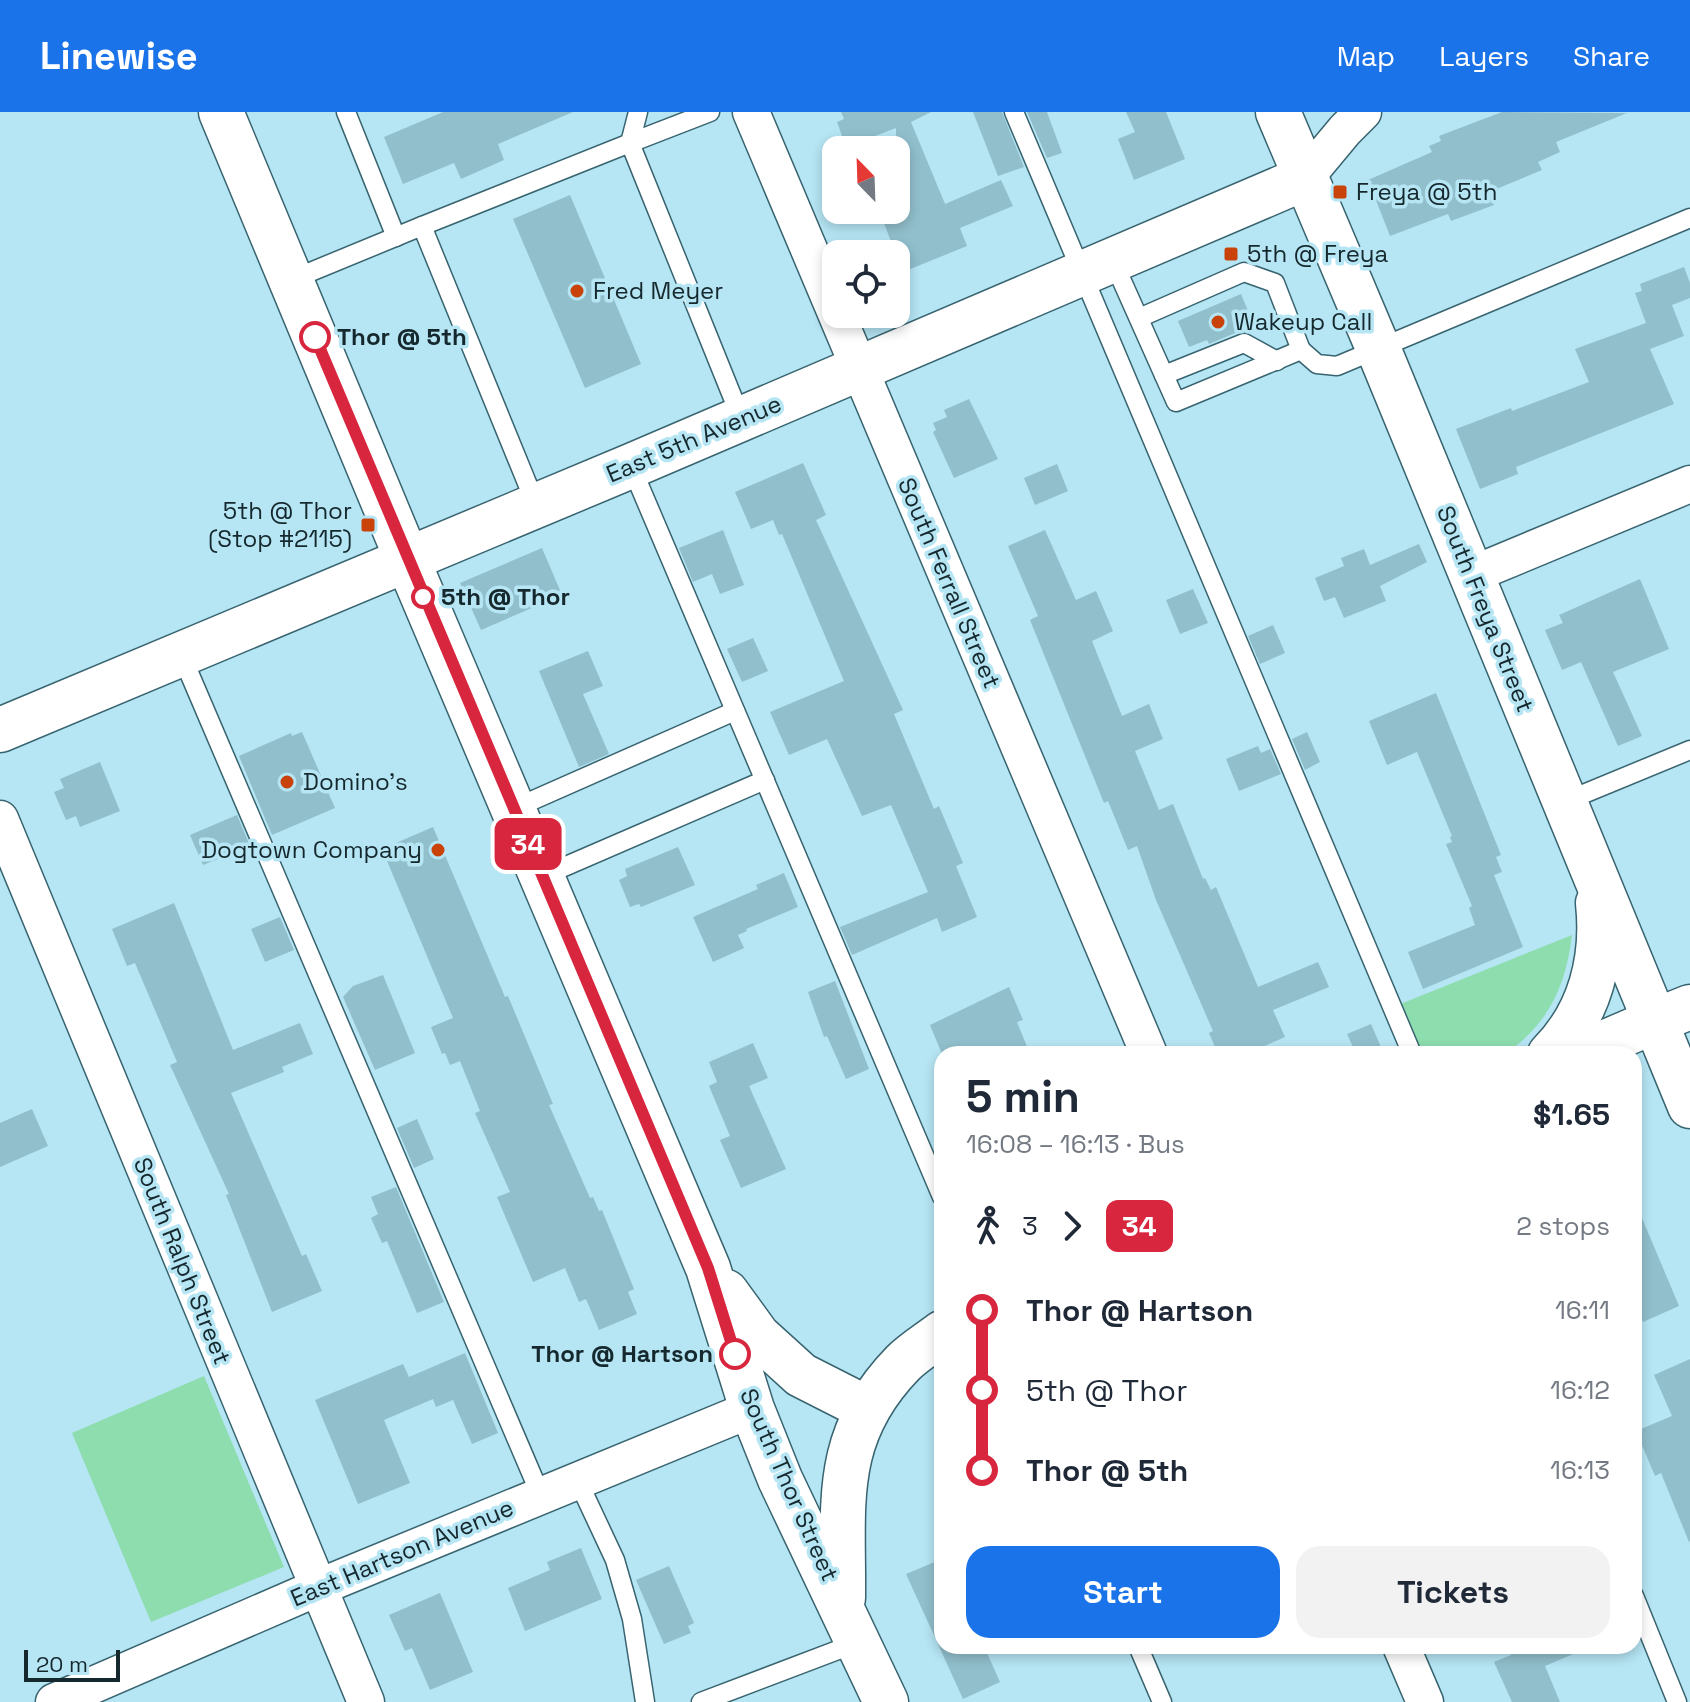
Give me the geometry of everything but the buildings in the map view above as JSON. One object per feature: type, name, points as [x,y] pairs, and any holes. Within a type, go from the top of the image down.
[{"type":"main road","name":"South Thor Street","points":[[221,112],[708,1268],[752,1409],[783,1486],[886,1702]]},
{"type":"main road","name":"South Freya Street","points":[[1278,112],[1587,858],[1672,1014],[1690,1106]]},
{"type":"main road","name":"East 5th Avenue","points":[[0,730],[631,466],[1305,178]]},
{"type":"main road","points":[[1558,1046],[1580,1014],[1592,985],[1597,961],[1599,906],[1587,858]]},
{"type":"main road","points":[[1597,1046],[1672,1014]]},
{"type":"main road","points":[[708,1268],[758,1336],[801,1375],[866,1408]]},
{"type":"main road","points":[[851,1625],[844,1493],[848,1455],[866,1408],[904,1362],[934,1339]]},
{"type":"street","name":"South Ferrall Street","points":[[751,112],[1146,1046]]},
{"type":"street","name":"East 5th Avenue","points":[[1305,178],[1363,112]]},
{"type":"street","points":[[1471,575],[1690,484]]},
{"type":"street","name":"South Ralph Street","points":[[0,819],[366,1702]]},
{"type":"street","name":"East Hartson Avenue","points":[[54,1702],[93,1694],[317,1588],[752,1409]]},
{"type":"street","points":[[1404,1654],[1425,1702]]},
{"type":"lane","points":[[346,112],[396,237]]},
{"type":"lane","points":[[638,112],[630,143],[741,418]]},
{"type":"lane","points":[[291,280],[710,112]]},
{"type":"lane","points":[[1014,112],[1098,267],[1409,1046]]},
{"type":"lane","points":[[1139,318],[1244,272],[1275,283],[1301,350],[1317,364],[1337,366],[1690,218]]},
{"type":"lane","points":[[422,226],[536,505]]},
{"type":"lane","points":[[1098,267],[1139,318],[1176,402],[1301,350]]},
{"type":"lane","points":[[1164,375],[1244,343],[1277,361]]},
{"type":"lane","points":[[631,466],[934,1178]]},
{"type":"lane","points":[[181,654],[541,1496]]},
{"type":"lane","points":[[513,809],[735,711]]},
{"type":"lane","points":[[1564,802],[1690,750]]},
{"type":"lane","points":[[543,876],[765,780]]},
{"type":"lane","points":[[578,1481],[615,1560],[632,1619],[645,1702]]},
{"type":"lane","points":[[1642,1616],[1677,1702]]},
{"type":"lane","points":[[701,1702],[851,1625]]},
{"type":"lane","points":[[1141,1654],[1162,1702]]},
{"type":"green space","points":[[1572,935],[1567,964],[1553,1002],[1537,1025],[1515,1046],[1410,1046],[1393,1007]]},
{"type":"green space","points":[[204,1376],[284,1567],[151,1622],[72,1433]]},
{"type":"bus line","name":"34","points":[[315,337],[708,1268],[735,1354]]},
{"type":"place","name":"Freya @ 5th","points":[[1340,192]]},
{"type":"place","name":"5th @ Freya","points":[[1231,254]]},
{"type":"place","name":"Fred Meyer","points":[[577,291]]},
{"type":"place","name":"Wakeup Call","points":[[1218,322]]},
{"type":"place","name":"Thor @ 5th","points":[[315,337]]},
{"type":"place","name":"5th @ Thor (Stop #2115)","points":[[368,525]]},
{"type":"place","name":"5th @ Thor","points":[[423,597]]},
{"type":"place","name":"Domino's","points":[[287,782]]},
{"type":"place","name":"Dogtown Company","points":[[438,850]]},
{"type":"place","name":"Thor @ Hartson","points":[[735,1354]]}]
